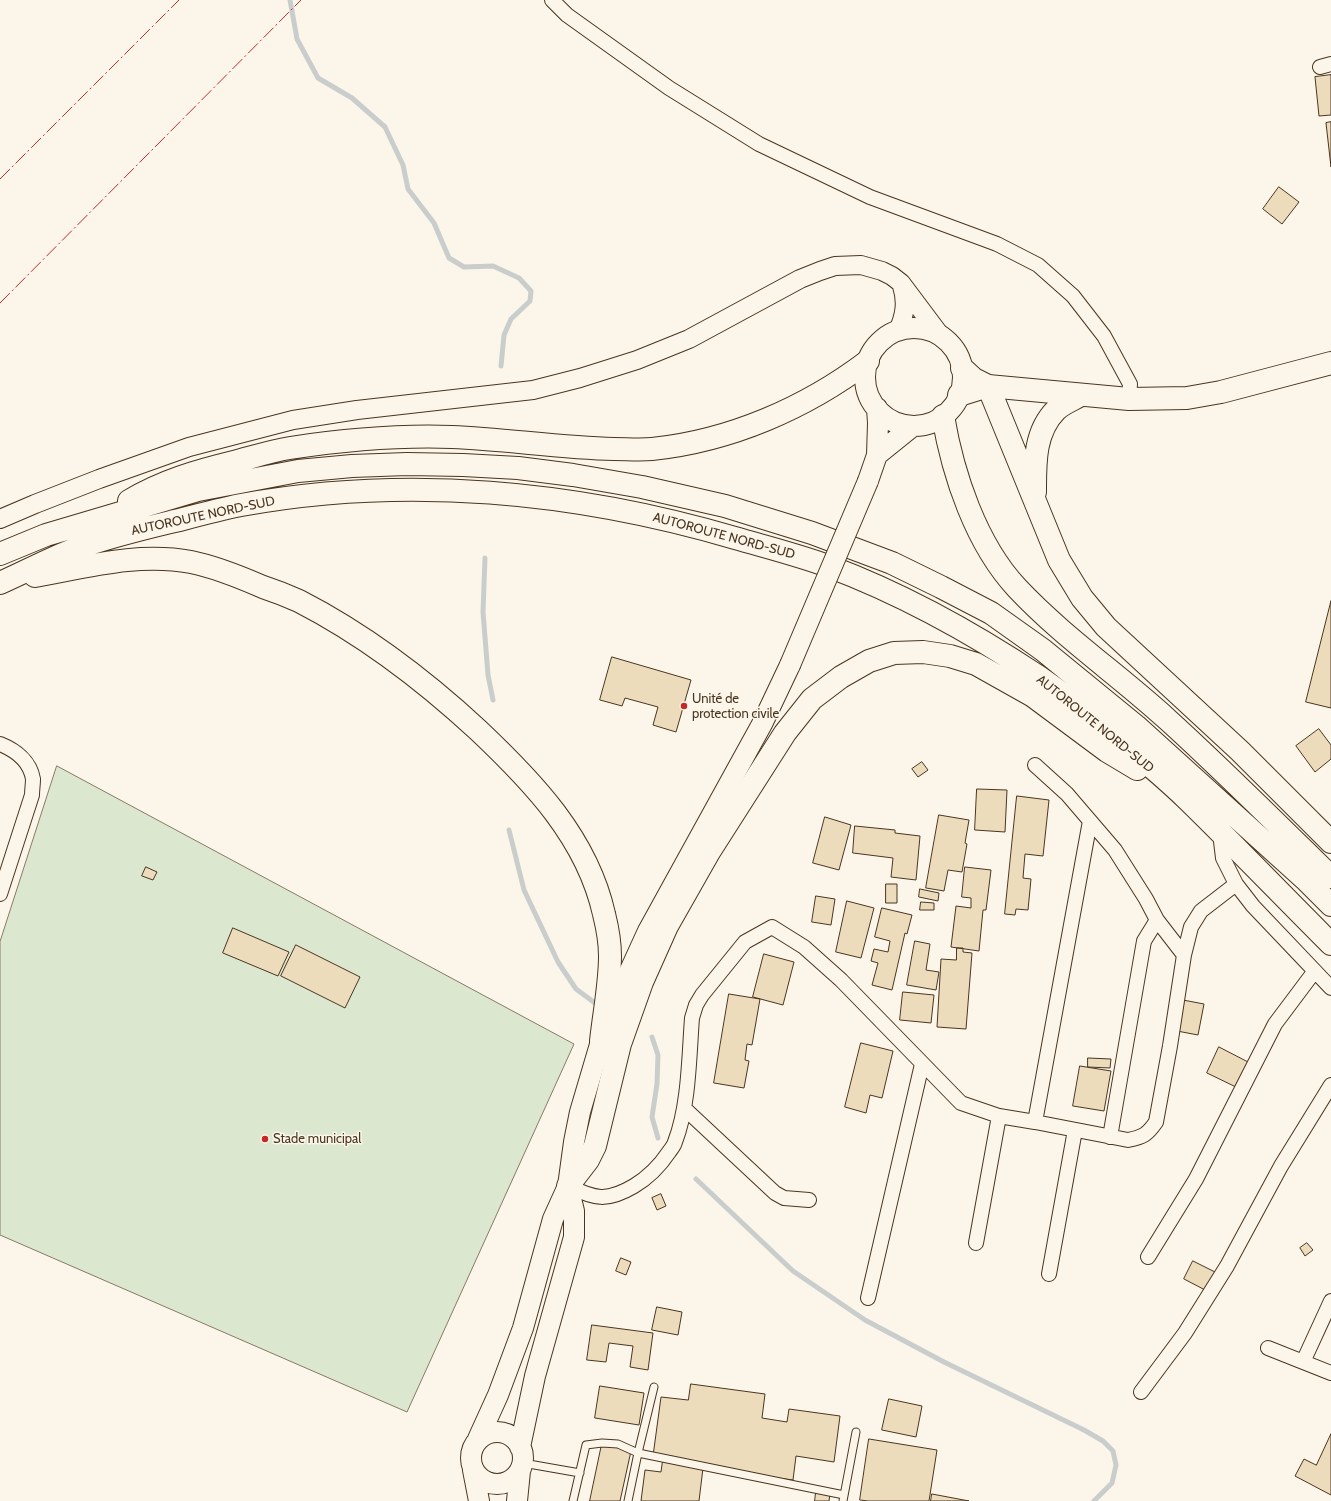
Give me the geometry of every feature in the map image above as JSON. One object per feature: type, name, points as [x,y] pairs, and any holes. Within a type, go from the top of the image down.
[{"type":"main road","points":[[912,328],[926,330],[940,335],[950,344],[958,355],[962,368],[963,382],[953,407],[943,416],[924,425],[913,426],[893,421],[877,408],[870,398],[866,386],[865,373],[868,361],[874,348],[885,337],[898,330],[912,328]]},
{"type":"main road","points":[[93,522],[139,495],[169,481],[196,472],[289,448],[372,438],[452,437],[582,448],[650,449],[696,442],[738,430],[774,416],[831,387],[868,361]]},
{"type":"main road","points":[[962,368],[974,378],[988,386],[1079,396],[1129,399],[1187,398],[1200,396],[1331,363]]},
{"type":"main road","points":[[959,395],[988,386]]},
{"type":"main road","points":[[988,386],[1059,560],[1082,598],[1106,627],[1240,751],[1331,842]]},
{"type":"main road","points":[[1035,501],[1038,441],[1048,420],[1057,409],[1079,396]]},
{"type":"main road","points":[[517,1501],[521,1460],[535,1376],[574,1237],[574,1211],[568,1186],[574,1142],[580,1112],[601,1040],[621,990],[648,931],[759,730],[790,665],[868,481],[877,455],[877,408]]},
{"type":"main road","points":[[943,416],[954,465],[964,495],[979,531],[995,559],[1016,587],[1067,635],[1169,720],[1331,877]]},
{"type":"main road","points":[[877,455],[913,426]]},
{"type":"main road","name":"AUTOROUTE NORD-SUD","points":[[0,554],[46,535],[198,490],[298,471],[352,466],[408,464],[518,468],[572,475],[642,487],[725,506],[812,532],[892,563],[942,587],[991,614],[1043,650],[1136,726],[1305,879],[1331,905]]},
{"type":"main road","name":"AUTOROUTE NORD-SUD","points":[[0,583],[71,551],[119,534],[238,506],[335,492],[432,489],[481,491],[590,504],[654,516],[792,554],[859,578],[925,609],[965,631],[1005,656],[1069,699],[1187,799],[1331,944]]},
{"type":"main road","points":[[0,583],[122,560],[147,558],[190,562],[228,572],[298,601],[359,635],[406,668],[447,702],[518,769],[545,799],[568,830],[590,870],[604,913],[610,954],[601,1040]]},
{"type":"main road","points":[[478,1440],[498,1395],[524,1328],[553,1219],[568,1186],[588,1160],[595,1146],[620,1044],[642,982],[667,926],[710,852],[785,733],[812,699],[841,677],[869,661],[894,653],[923,652],[950,656],[976,664],[1033,696],[1107,751],[1187,799]]},
{"type":"main road","points":[[473,1470],[478,1477],[485,1482],[501,1485],[509,1482],[515,1477],[521,1460],[515,1440],[509,1435],[501,1432],[493,1432],[485,1435],[473,1446],[471,1462],[479,1501]]},
{"type":"street","points":[[552,0],[567,16],[669,88],[760,144],[870,197],[997,244],[1038,265],[1073,296],[1104,336],[1130,384],[1129,399]]},
{"type":"street","points":[[0,519],[92,482],[189,447],[293,420],[365,409],[533,390],[580,378],[637,360],[689,339],[800,279],[835,266],[855,265],[872,267],[882,271],[901,283],[940,335]]},
{"type":"street","points":[[898,330],[903,319],[905,307],[905,295],[901,283]]},
{"type":"street","points":[[0,744],[21,756],[29,766],[33,779],[32,795],[0,894]]},
{"type":"street","points":[[1035,765],[1067,794],[1115,850],[1157,920],[1184,955]]},
{"type":"street","points":[[1035,1122],[1090,820]]},
{"type":"street","points":[[1220,833],[1222,858],[1236,884],[1253,906],[1314,972],[1331,988]]},
{"type":"street","points":[[568,1186],[586,1194],[597,1197],[607,1197],[619,1194],[645,1179],[659,1167],[675,1143],[684,1108],[692,1018],[696,1005],[702,995],[745,942],[772,927],[804,947],[822,963],[961,1103],[999,1116],[1128,1140],[1141,1138],[1156,1122],[1190,927],[1201,911],[1236,884]]},
{"type":"street","points":[[1110,1136],[1144,941],[1157,920]]},
{"type":"street","points":[[1148,1257],[1196,1179],[1276,1024],[1314,972]]},
{"type":"street","points":[[868,1298],[922,1064]]},
{"type":"street","points":[[1141,1392],[1185,1333],[1227,1266],[1281,1166],[1331,1085]]},
{"type":"street","points":[[684,1108],[775,1193],[784,1198],[809,1200]]},
{"type":"street","points":[[976,1242],[999,1116]]},
{"type":"street","points":[[1049,1274],[1075,1130]]},
{"type":"street","points":[[1303,1362],[1331,1301]]},
{"type":"street","points":[[1268,1348],[1331,1373]]},
{"type":"lane","points":[[628,1501],[654,1387]]},
{"type":"lane","points":[[573,1501],[586,1445],[602,1443],[618,1444],[638,1453],[843,1498],[856,1432]]},
{"type":"lane","points":[[521,1460],[580,1473]]},
{"type":"green space","name":"Stade municipal","points":[[57,766],[574,1044],[407,1412],[0,1235],[0,942]]},
{"type":"building","points":[[1331,75],[1331,115],[1319,116],[1315,77]]},
{"type":"building","points":[[1331,122],[1331,167],[1326,123]]},
{"type":"building","points":[[1279,187],[1299,202],[1282,224],[1263,209]]},
{"type":"building","points":[[1331,601],[1331,708],[1306,702]]},
{"type":"building","points":[[612,657],[691,680],[676,732],[653,725],[658,707],[625,698],[622,706],[600,700]]},
{"type":"building","points":[[1319,729],[1331,745],[1331,759],[1315,772],[1296,746]]},
{"type":"building","points":[[922,762],[928,770],[918,777],[912,769]]},
{"type":"building","points":[[977,789],[1007,790],[1005,832],[975,830]]},
{"type":"building","points":[[1017,796],[1049,800],[1043,856],[1025,854],[1023,878],[1031,879],[1028,910],[1016,909],[1015,915],[1005,914]]},
{"type":"building","points":[[939,815],[969,820],[965,843],[967,844],[962,872],[948,870],[944,891],[926,888]]},
{"type":"building","points":[[825,817],[851,825],[839,870],[813,863]]},
{"type":"building","points":[[855,826],[895,830],[895,833],[920,836],[916,880],[891,877],[893,858],[853,853]]},
{"type":"building","points":[[146,867],[157,872],[153,880],[142,876]]},
{"type":"building","points":[[965,867],[991,870],[986,910],[983,910],[979,951],[951,947],[956,906],[971,908],[971,898],[962,897]]},
{"type":"building","points":[[886,884],[897,884],[897,903],[886,903]]},
{"type":"building","points":[[920,889],[939,893],[938,901],[919,897]]},
{"type":"building","points":[[816,896],[835,899],[831,925],[812,922]]},
{"type":"building","points":[[847,901],[874,908],[861,958],[836,952]]},
{"type":"building","points":[[921,902],[934,903],[934,910],[920,910]]},
{"type":"building","points":[[882,908],[912,915],[907,934],[905,933],[892,990],[872,985],[878,963],[871,961],[874,949],[888,952],[890,941],[875,937]]},
{"type":"building","points":[[233,928],[289,952],[278,976],[223,953]]},
{"type":"building","points":[[915,941],[930,944],[926,970],[939,972],[936,990],[907,985]]},
{"type":"building","points":[[296,945],[360,977],[345,1008],[281,976]]},
{"type":"building","points":[[957,948],[963,948],[963,952],[972,953],[966,1029],[937,1027],[941,959],[956,960]]},
{"type":"building","points":[[764,954],[794,962],[783,1005],[753,997]]},
{"type":"building","points":[[903,992],[934,995],[931,1023],[900,1020]]},
{"type":"building","points":[[729,994],[760,999],[752,1045],[747,1044],[745,1060],[749,1061],[744,1088],[714,1083]]},
{"type":"building","points":[[1183,1000],[1204,1004],[1198,1035],[1177,1031]]},
{"type":"building","points":[[861,1043],[893,1051],[882,1098],[870,1095],[866,1113],[845,1107]]},
{"type":"building","points":[[1219,1047],[1250,1063],[1238,1088],[1207,1073]]},
{"type":"building","points":[[1088,1058],[1111,1059],[1110,1068],[1088,1067]]},
{"type":"building","points":[[1080,1066],[1111,1071],[1104,1111],[1073,1106]]},
{"type":"building","points":[[661,1194],[666,1206],[657,1210],[652,1198]]},
{"type":"building","points":[[1307,1243],[1313,1250],[1305,1256],[1300,1248]]},
{"type":"building","points":[[621,1258],[631,1262],[626,1275],[616,1271]]},
{"type":"building","points":[[1193,1261],[1217,1273],[1207,1291],[1184,1279]]},
{"type":"building","points":[[657,1307],[682,1312],[678,1335],[652,1330]]},
{"type":"building","points":[[592,1325],[653,1333],[648,1370],[630,1367],[633,1346],[609,1343],[606,1362],[587,1360]]},
{"type":"building","points":[[691,1384],[765,1394],[762,1418],[787,1422],[789,1409],[840,1416],[834,1462],[796,1456],[793,1480],[703,1468],[699,1501],[641,1501],[645,1470],[661,1472],[663,1457],[653,1456],[661,1397],[688,1400]]},
{"type":"building","points":[[600,1386],[644,1393],[639,1425],[595,1418]]},
{"type":"building","points":[[889,1399],[922,1406],[916,1437],[882,1430]]},
{"type":"building","points":[[1331,1434],[1331,1495],[1295,1476],[1304,1459],[1316,1465]]},
{"type":"building","points":[[869,1439],[937,1450],[929,1501],[860,1500]]},
{"type":"building","points":[[602,1444],[631,1451],[620,1501],[590,1501]]},
{"type":"building","points":[[816,1492],[830,1494],[829,1501],[815,1501]]},
{"type":"building","points":[[932,1494],[969,1501],[931,1501]]},
{"type":"waterway","points":[[290,0],[297,39],[318,78],[352,98],[385,127],[403,165],[408,189],[434,223],[449,258],[464,267],[493,266],[519,278],[531,291],[530,301],[511,319],[504,335],[501,366]]},
{"type":"waterway","points":[[485,558],[483,612],[488,675],[493,700]]},
{"type":"waterway","points":[[509,830],[524,890],[558,962],[576,989],[595,1003]]},
{"type":"waterway","points":[[652,1037],[658,1055],[657,1084],[652,1117],[658,1138]]},
{"type":"waterway","points":[[696,1179],[793,1271],[865,1320],[944,1362],[1084,1430],[1103,1441],[1113,1451],[1116,1465],[1112,1483],[1094,1501]]},
{"type":"power","points":[[0,179],[179,0]]},
{"type":"power","points":[[0,303],[301,0]]},
{"type":"place","name":"Unité de protection civile","points":[[684,706]]},
{"type":"place","name":"Stade municipal","points":[[265,1139]]}]
